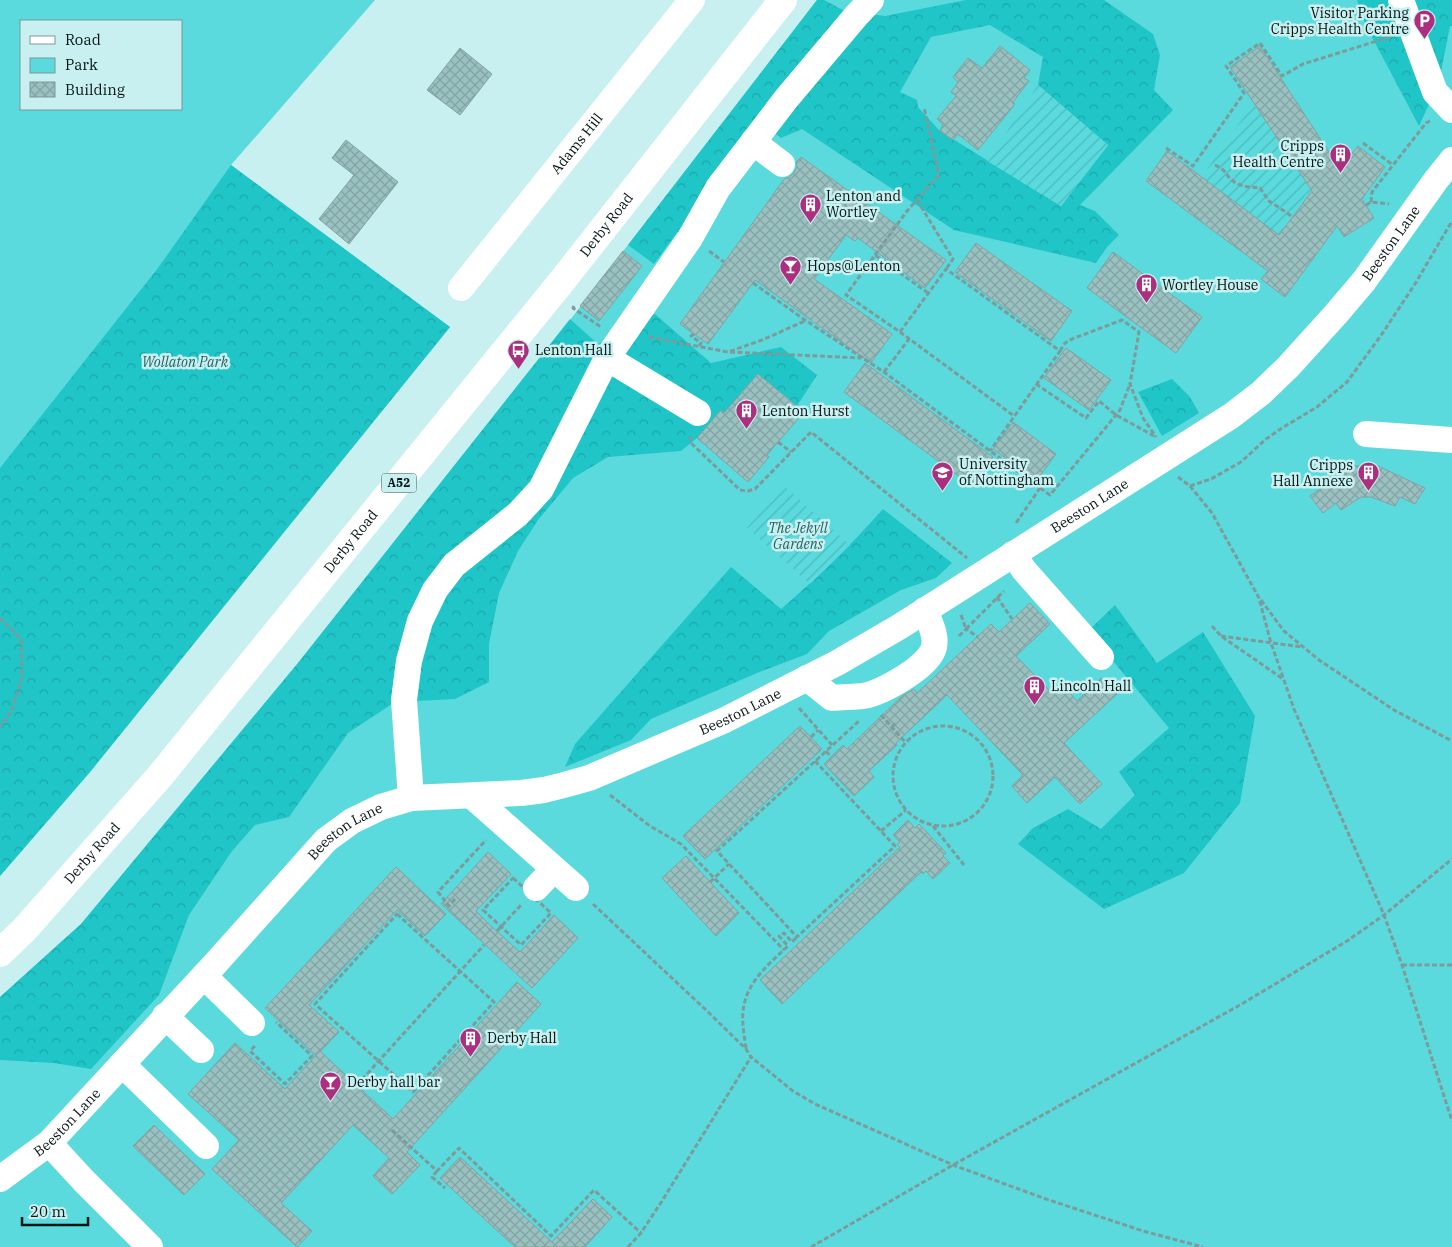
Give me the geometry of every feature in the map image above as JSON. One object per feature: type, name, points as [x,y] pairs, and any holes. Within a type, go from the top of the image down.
[{"type":"highway","name":"Derby Road","points":[[0,953],[24,930],[160,776],[549,296],[782,0]]},
{"type":"street","name":"Adams Hill","points":[[462,288],[692,0]]},
{"type":"street","points":[[412,798],[404,700],[409,661],[420,621],[436,590],[454,565],[518,514],[541,489],[608,358],[690,238],[718,188],[786,99],[871,0]]},
{"type":"street","points":[[1401,0],[1434,92],[1452,110]]},
{"type":"street","points":[[753,142],[782,164]]},
{"type":"street","name":"Beeston Lane","points":[[0,1178],[49,1143],[204,976],[326,840],[352,821],[381,807],[412,798],[472,796],[544,790],[589,778],[725,720],[837,663],[925,610],[1167,454],[1231,416],[1261,393],[1288,367],[1364,281],[1449,168]]},
{"type":"street","points":[[608,358],[698,413]]},
{"type":"street","points":[[1366,434],[1452,440]]},
{"type":"street","points":[[1013,554],[1024,570],[1100,657]]},
{"type":"street","points":[[807,678],[832,698],[862,708],[880,690],[916,669],[929,657],[934,648],[935,638],[925,610]]},
{"type":"street","points":[[472,796],[576,888]]},
{"type":"street","points":[[533,891],[554,869]]},
{"type":"street","points":[[204,976],[254,1024]]},
{"type":"street","points":[[165,1016],[201,1050]]},
{"type":"street","points":[[122,1064],[206,1146]]},
{"type":"street","points":[[49,1143],[150,1247]]},
{"type":"path","points":[[1166,148],[1193,166],[1244,94],[1226,66],[1260,43],[1282,76],[1303,64],[1412,30]]},
{"type":"path","points":[[924,107],[940,175],[917,200],[846,295],[900,332],[1014,416]]},
{"type":"path","points":[[1371,202],[1371,191],[1426,123],[1452,110]]},
{"type":"path","points":[[1364,143],[1393,166]]},
{"type":"path","points":[[1215,165],[1224,169],[1232,181],[1246,187],[1260,188],[1269,201],[1293,217]]},
{"type":"path","points":[[900,332],[953,259],[917,200]]},
{"type":"path","points":[[1366,205],[1371,202],[1390,204]]},
{"type":"path","points":[[1190,486],[1210,479],[1242,462],[1266,439],[1316,407],[1347,382],[1415,284],[1452,221]]},
{"type":"path","points":[[875,255],[928,293]]},
{"type":"path","points":[[946,269],[1060,351]]},
{"type":"path","points":[[753,283],[884,372],[990,451],[1050,495],[1120,410],[1130,384],[1139,332],[1132,324],[1122,320],[1072,339],[1065,344],[990,451]]},
{"type":"path","points":[[577,310],[600,327],[728,352],[862,358]]},
{"type":"path","points":[[728,352],[762,340],[805,320]]},
{"type":"path","points":[[694,334],[692,336],[701,343],[699,346]]},
{"type":"path","points":[[884,372],[909,339]]},
{"type":"path","points":[[1036,384],[1086,418],[1100,401],[1167,454]]},
{"type":"path","points":[[1130,384],[1144,418],[1167,454],[1212,513],[1259,598],[1284,631],[1340,676],[1394,710],[1452,741]]},
{"type":"path","points":[[698,413],[690,428],[691,443],[740,490],[755,490],[811,432],[972,562]]},
{"type":"path","points":[[778,442],[791,452]]},
{"type":"path","points":[[1015,524],[1040,488]]},
{"type":"path","points":[[966,629],[1002,593]]},
{"type":"path","points":[[997,597],[1012,619]]},
{"type":"path","points":[[1259,598],[1271,643],[1294,709],[1384,915],[1452,1121]]},
{"type":"path","points":[[0,618],[21,639],[22,678],[11,712],[0,727]]},
{"type":"path","points":[[1212,626],[1220,636],[1283,679]]},
{"type":"path","points":[[1220,636],[1304,647]]},
{"type":"path","points":[[784,691],[832,745]]},
{"type":"path","points":[[797,937],[718,852],[832,745],[862,708],[892,727],[905,742]]},
{"type":"path","points":[[892,727],[897,722]]},
{"type":"path","points":[[937,726],[954,727],[970,734],[983,745],[991,761],[994,778],[990,795],[981,810],[967,821],[951,826],[933,826],[917,820],[906,810],[896,796],[892,782],[893,767],[897,753],[905,742],[920,731],[937,726]]},
{"type":"path","points":[[811,737],[818,730]]},
{"type":"path","points":[[826,751],[831,757]]},
{"type":"path","points":[[746,1049],[743,1006],[755,978],[788,946],[779,936],[784,933],[792,942],[895,846],[815,761]]},
{"type":"path","points":[[589,778],[650,826],[681,844],[784,950]]},
{"type":"path","points":[[881,831],[906,810]]},
{"type":"path","points":[[933,826],[964,865]]},
{"type":"path","points":[[455,899],[449,906],[438,892],[483,843]]},
{"type":"path","points":[[811,1247],[1240,1005],[1347,941],[1384,915],[1452,859]]},
{"type":"path","points":[[710,882],[729,864]]},
{"type":"path","points":[[513,878],[533,891],[550,913],[521,945],[501,927],[483,910],[513,878]]},
{"type":"path","points":[[576,888],[746,1049],[750,1057],[793,1091],[815,1104],[953,1166],[1143,1231],[1203,1247]]},
{"type":"path","points":[[497,931],[533,891]]},
{"type":"path","points":[[397,914],[494,1002],[412,1092],[378,1061],[315,1004],[397,914]]},
{"type":"path","points":[[356,1085],[484,945]]},
{"type":"path","points":[[1402,966],[1452,965]]},
{"type":"path","points":[[267,1014],[313,1057],[286,1084],[250,1051],[265,1035],[254,1024],[267,1014]]},
{"type":"path","points":[[628,1247],[641,1233],[662,1201],[750,1057]]},
{"type":"path","points":[[392,1130],[437,1171]]},
{"type":"path","points":[[445,1188],[432,1177],[459,1148],[551,1236],[594,1190],[641,1233]]},
{"type":"green space","name":"Wollaton Park","points":[[0,0],[375,0],[231,165],[450,327],[90,772],[0,876]]},
{"type":"green space","name":"University of Nottingham","points":[[817,0],[1452,0],[1452,1247],[0,1247],[0,997],[81,924],[298,663],[577,311]]},
{"type":"green space","points":[[817,0],[824,0],[843,10],[885,16],[966,0],[1104,0],[1153,34],[1160,55],[1154,90],[1173,110],[1080,205],[1095,211],[1119,235],[1107,247],[1096,263],[954,230],[802,129],[781,138],[759,121],[654,264],[628,245]],"holes":[[[990,25],[1043,57],[1038,85],[1108,145],[1061,206],[940,131],[918,107],[917,100],[900,92],[931,37]]]},
{"type":"green space","points":[[1357,0],[1452,0],[1452,26],[1450,26],[1439,82],[1419,126],[1361,15]]},
{"type":"green space","points":[[1038,85],[1108,145],[1061,206],[987,161]]},
{"type":"green space","points":[[1254,104],[1312,191],[1304,196],[1315,204],[1288,242],[1201,178]]},
{"type":"green space","name":"Wollaton Park","points":[[231,165],[450,327],[90,772],[0,876],[0,468],[158,268]]},
{"type":"green space","points":[[655,314],[711,363],[781,347],[817,375],[797,406],[758,374],[742,392],[733,421],[721,410],[697,438],[681,451],[608,457],[573,478],[538,520],[518,551],[499,593],[489,644],[489,682],[455,699],[395,702],[348,733],[289,817],[255,825],[232,851],[189,915],[159,995],[91,1069],[54,1063],[0,1060],[0,997],[81,924],[298,663],[570,319],[598,344]]},
{"type":"green space","points":[[1172,379],[1190,397],[1199,413],[1162,436],[1138,392]]},
{"type":"green space","name":"The Jekyll Gardens","points":[[784,486],[850,545],[810,584],[747,528]]},
{"type":"green space","points":[[883,509],[952,563],[936,578],[901,590],[829,631],[807,654],[757,673],[651,719],[631,740],[565,767],[575,744],[731,567],[781,609],[834,561]]},
{"type":"green space","points":[[1115,605],[1157,663],[1203,632],[1255,716],[1240,803],[1184,873],[1104,909],[1018,844],[1033,828],[1068,809],[1101,829],[1135,795],[1119,772],[1169,728],[1088,631]]},
{"type":"building","points":[[1000,46],[1030,70],[1024,78],[1029,81],[1013,102],[1015,104],[978,150],[958,134],[953,140],[940,131],[943,124],[937,119],[956,96],[951,92],[958,82],[953,77],[968,58],[982,68]]},
{"type":"building","name":"Cripps Health Centre","points":[[1260,46],[1340,169],[1358,146],[1385,167],[1362,199],[1374,218],[1344,237],[1337,226],[1285,297],[1261,279],[1268,271],[1146,181],[1167,151],[1279,235],[1312,191],[1230,67]]},
{"type":"building","points":[[460,48],[492,74],[460,115],[427,90]]},
{"type":"building","points":[[346,140],[398,182],[349,244],[319,219],[354,175],[332,158]]},
{"type":"building","points":[[801,157],[946,260],[925,288],[858,238],[855,241],[846,235],[814,279],[892,334],[871,363],[755,280],[708,344],[680,324],[785,178],[794,173],[797,166],[796,162]]},
{"type":"building","points":[[976,243],[1072,311],[1051,341],[955,272]]},
{"type":"building","points":[[623,251],[642,266],[599,321],[580,306]]},
{"type":"building","name":"Wortley House","points":[[1113,252],[1202,317],[1176,353],[1087,288]]},
{"type":"building","points":[[1066,348],[1111,380],[1089,410],[1044,378]]},
{"type":"building","points":[[865,363],[993,457],[971,485],[844,392]]},
{"type":"building","name":"Lenton Hurst","points":[[758,374],[804,412],[767,455],[769,457],[748,482],[697,438],[721,410],[724,413]]},
{"type":"building","points":[[1013,422],[1056,454],[1037,480],[993,449]]},
{"type":"building","name":"Cripps Hall Annexe","points":[[1352,466],[1378,466],[1425,488],[1415,504],[1400,497],[1395,506],[1371,497],[1361,497],[1341,510],[1336,503],[1323,513],[1310,496]]},
{"type":"building","name":"Lincoln Hall","points":[[1030,603],[1050,624],[1016,656],[1051,692],[1061,683],[1077,701],[1101,678],[1117,694],[1064,743],[1102,784],[1080,804],[1055,777],[1027,803],[1012,786],[1023,775],[947,695],[869,771],[874,777],[854,796],[824,764],[843,745],[847,749],[902,696],[914,689],[917,693],[991,624],[999,632]]},
{"type":"building","points":[[800,726],[822,749],[705,859],[683,836]]},
{"type":"building","points":[[908,820],[915,828],[919,824],[946,853],[943,856],[950,863],[933,879],[926,871],[923,874],[921,872],[782,1004],[760,980],[900,847],[897,844],[900,842],[893,835]]},
{"type":"building","points":[[488,852],[511,874],[476,911],[491,926],[520,952],[554,915],[578,938],[532,988],[441,904]]},
{"type":"building","points":[[686,856],[739,913],[716,936],[662,878]]},
{"type":"building","points":[[396,867],[446,914],[425,936],[397,910],[309,1005],[339,1032],[316,1056],[265,1008]]},
{"type":"building","name":"Derby Hall","points":[[517,982],[541,1004],[407,1152],[420,1165],[392,1194],[373,1176],[389,1158],[353,1125],[281,1203],[312,1231],[297,1247],[212,1169],[239,1140],[188,1094],[235,1043],[285,1089],[320,1051],[393,1119]]},
{"type":"building","points":[[154,1125],[205,1174],[184,1195],[133,1146]]},
{"type":"building","points":[[460,1157],[552,1242],[593,1199],[612,1217],[585,1247],[515,1247],[440,1178]]},
{"type":"place","name":"Visitor Parking Cripps Health Centre","points":[[1425,40]]},
{"type":"place","name":"Cripps Health Centre","points":[[1340,173]]},
{"type":"place","name":"Lenton and Wortley","points":[[810,223]]},
{"type":"place","name":"Hops@Lenton","points":[[791,285]]},
{"type":"place","name":"Wortley House","points":[[1146,304]]},
{"type":"place","name":"Lenton Hall","points":[[519,369]]},
{"type":"place","name":"Lenton Hurst","points":[[746,430]]},
{"type":"place","name":"University of Nottingham","points":[[943,491]]},
{"type":"place","name":"Cripps Hall Annexe","points":[[1369,492]]},
{"type":"place","name":"Lincoln Hall","points":[[1035,705]]},
{"type":"place","name":"Derby Hall","points":[[471,1057]]},
{"type":"place","name":"Derby hall bar","points":[[331,1101]]}]
